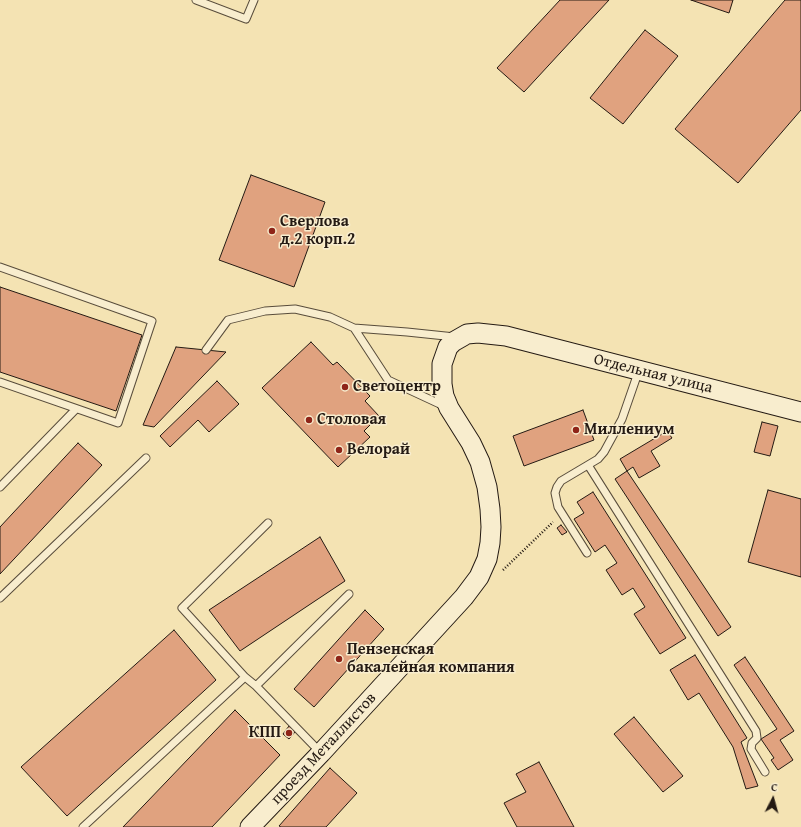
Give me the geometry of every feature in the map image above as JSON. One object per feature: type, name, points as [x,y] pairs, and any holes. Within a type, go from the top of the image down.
[{"type":"street","name":"Отдельная улица","points":[[460,337],[467,334],[478,333],[506,336],[801,412]]},
{"type":"street","name":"проезд Металлистов","points":[[250,827],[321,753],[464,597],[479,577],[487,559],[491,527],[487,487],[480,462],[471,443],[449,408],[444,396],[442,384],[442,364],[448,347],[460,337]]},
{"type":"lane","points":[[196,0],[246,19],[254,0]]},
{"type":"lane","points":[[0,267],[152,321],[118,423],[0,382]]},
{"type":"lane","points":[[206,350],[228,320],[264,311],[295,309],[330,317],[354,328],[460,337]]},
{"type":"lane","points":[[354,328],[388,380],[449,408]]},
{"type":"lane","points":[[586,553],[561,513],[555,493],[561,481],[598,459],[611,441],[622,419],[639,370]]},
{"type":"lane","points":[[0,487],[76,409]]},
{"type":"lane","points":[[0,598],[146,458]]},
{"type":"lane","points":[[588,465],[756,731],[757,738],[752,743],[751,749],[765,772]]},
{"type":"lane","points":[[268,523],[182,608],[245,677],[256,686],[321,753]]},
{"type":"lane","points":[[256,686],[349,594]]},
{"type":"lane","points":[[83,827],[245,677]]},
{"type":"path","points":[[502,571],[561,513]]},
{"type":"building","points":[[560,0],[609,0],[524,92],[497,68]]},
{"type":"building","points":[[691,0],[733,0],[729,13]]},
{"type":"building","points":[[785,0],[801,0],[801,110],[738,183],[675,129]]},
{"type":"building","points":[[645,30],[678,56],[623,124],[590,98]]},
{"type":"building","name":"Сверлова д.2 корп.2","points":[[251,175],[325,202],[294,287],[219,260]]},
{"type":"building","points":[[0,287],[142,335],[116,411],[0,372]]},
{"type":"building","points":[[311,342],[333,365],[337,362],[370,396],[365,401],[379,416],[364,431],[370,437],[338,467],[262,388]]},
{"type":"building","points":[[176,347],[226,352],[154,427],[143,425]]},
{"type":"building","points":[[217,381],[239,404],[209,432],[198,420],[170,447],[160,436]]},
{"type":"building","points":[[583,410],[594,440],[524,466],[513,436]]},
{"type":"building","points":[[762,422],[778,426],[770,456],[754,452]]},
{"type":"building","points":[[667,431],[672,438],[651,451],[660,466],[639,478],[633,467],[627,471],[620,459]]},
{"type":"building","points":[[78,443],[102,465],[0,574],[0,527]]},
{"type":"building","points":[[627,471],[731,627],[718,636],[615,479]]},
{"type":"building","points":[[768,490],[801,499],[801,577],[748,562]]},
{"type":"building","points":[[593,492],[686,638],[660,654],[634,614],[645,607],[633,588],[622,595],[606,570],[617,563],[605,545],[595,552],[574,519],[584,513],[577,502]]},
{"type":"building","points":[[561,525],[567,532],[562,535],[557,528]]},
{"type":"building","points":[[320,537],[345,581],[240,651],[209,610]]},
{"type":"building","name":"Пензенская бакалейная компания","points":[[365,610],[384,629],[314,707],[294,689]]},
{"type":"building","points":[[174,630],[216,680],[67,816],[21,767]]},
{"type":"building","points":[[695,655],[747,738],[741,742],[758,786],[746,789],[733,747],[699,693],[688,700],[670,670]]},
{"type":"building","points":[[745,657],[794,731],[780,740],[793,760],[778,770],[771,760],[774,758],[761,739],[777,729],[734,665]]},
{"type":"building","points":[[235,710],[280,755],[212,827],[123,827]]},
{"type":"building","points":[[634,717],[683,776],[663,792],[614,734]]},
{"type":"building","name":"КПП","points":[[289,726],[295,732],[289,739],[283,734]]},
{"type":"building","points":[[539,762],[574,827],[517,827],[504,803],[526,792],[516,774]]},
{"type":"building","points":[[330,768],[357,793],[326,827],[279,826]]},
{"type":"place","name":"Сверлова д.2 корп.2","points":[[272,231]]},
{"type":"place","name":"Светоцентр","points":[[345,387]]},
{"type":"place","name":"Столовая","points":[[309,420]]},
{"type":"place","name":"Миллениум","points":[[576,430]]},
{"type":"place","name":"Велорай","points":[[339,450]]},
{"type":"place","name":"Пензенская бакалейная компания","points":[[339,659]]},
{"type":"place","name":"КПП","points":[[289,733]]}]
